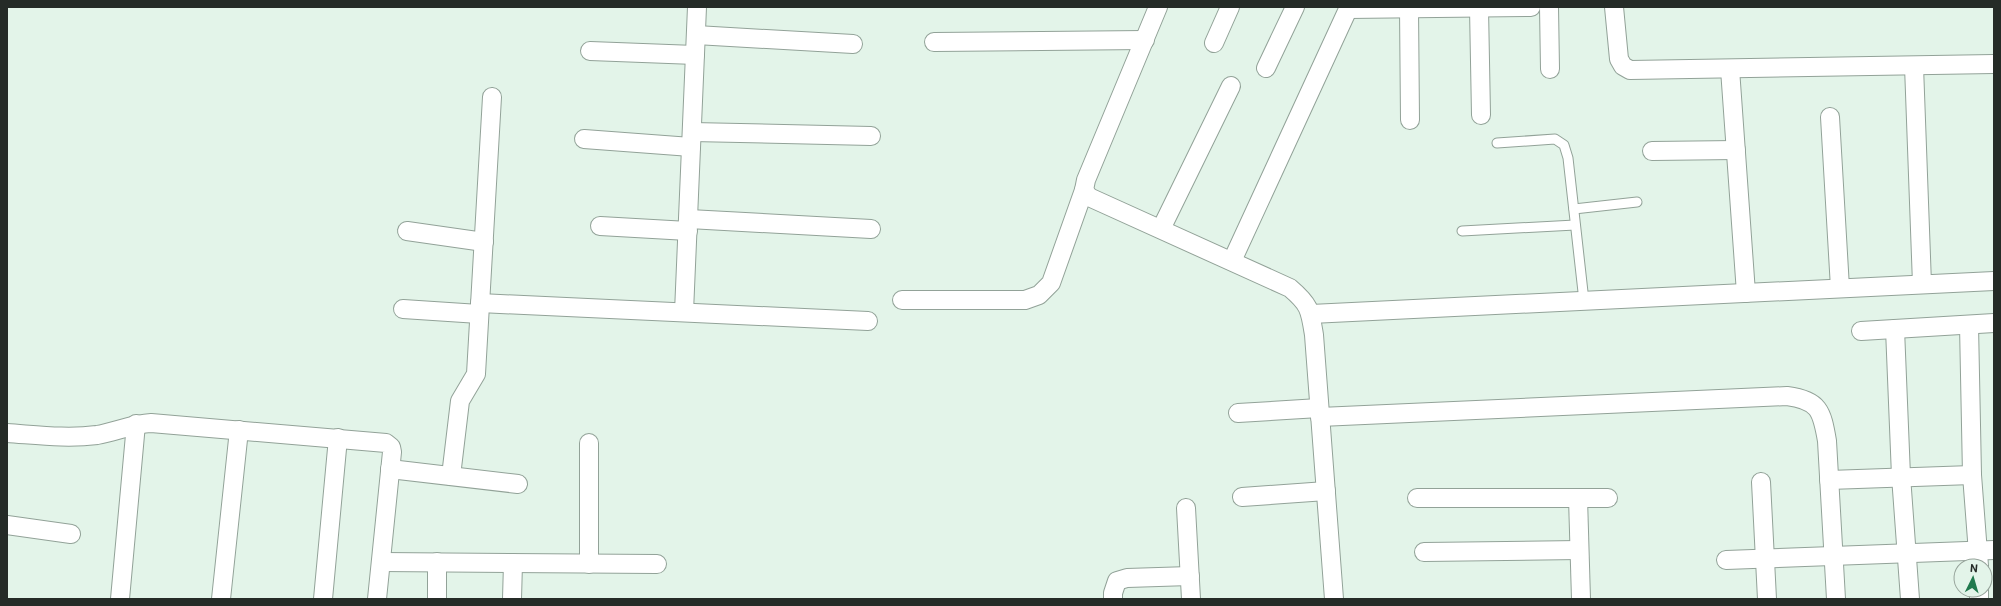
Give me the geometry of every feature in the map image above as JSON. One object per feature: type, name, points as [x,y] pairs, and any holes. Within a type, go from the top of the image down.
[{"type":"street","points":[[684,312],[697,7]]},
{"type":"street","points":[[902,300],[1025,300],[1038,294],[1051,283],[1084,190],[1086,180],[1158,7]]},
{"type":"street","points":[[1214,43],[1230,7]]},
{"type":"street","points":[[1266,68],[1295,7]]},
{"type":"street","points":[[1232,261],[1348,8],[1531,7]]},
{"type":"street","points":[[1549,7],[1550,69]]},
{"type":"street","points":[[1614,7],[1619,58],[1623,66],[1630,70],[1994,64]]},
{"type":"street","points":[[1409,8],[1410,120]]},
{"type":"street","points":[[1479,8],[1481,116]]},
{"type":"street","points":[[696,35],[853,44]]},
{"type":"street","points":[[934,42],[1145,40]]},
{"type":"street","points":[[590,51],[695,55]]},
{"type":"street","points":[[1914,66],[1922,284]]},
{"type":"street","points":[[1730,69],[1746,293]]},
{"type":"street","points":[[1161,229],[1231,86]]},
{"type":"street","points":[[451,476],[460,401],[476,374],[492,96]]},
{"type":"street","points":[[1830,117],[1840,288]]},
{"type":"street","points":[[584,139],[871,136]]},
{"type":"street","points":[[1652,151],[1736,150]]},
{"type":"street","points":[[1084,190],[1089,197],[1290,288],[1305,301],[1310,314],[1314,335],[1334,599]]},
{"type":"street","points":[[600,226],[688,225],[871,229]]},
{"type":"street","points":[[407,231],[484,242]]},
{"type":"street","points":[[1310,314],[1994,281]]},
{"type":"street","points":[[403,309],[684,312],[868,321]]},
{"type":"street","points":[[1861,331],[1994,323]]},
{"type":"street","points":[[1726,560],[1906,554],[1984,556],[1972,475],[1969,325]]},
{"type":"street","points":[[1896,329],[1901,476],[1910,599]]},
{"type":"street","points":[[1238,413],[1320,412],[1787,396],[1803,398],[1814,404],[1824,418],[1827,441],[1836,599]]},
{"type":"street","points":[[7,433],[78,437],[99,434],[136,424],[151,423],[386,443],[391,447],[392,452],[377,599]]},
{"type":"street","points":[[120,599],[136,424]]},
{"type":"street","points":[[221,599],[239,430]]},
{"type":"street","points":[[323,599],[338,438]]},
{"type":"street","points":[[589,443],[589,564]]},
{"type":"street","points":[[390,469],[518,484]]},
{"type":"street","points":[[1829,480],[1901,476],[1972,475]]},
{"type":"street","points":[[1762,482],[1767,599]]},
{"type":"street","points":[[1242,497],[1326,491]]},
{"type":"street","points":[[1417,498],[1608,498]]},
{"type":"street","points":[[1578,498],[1581,599]]},
{"type":"street","points":[[1186,508],[1191,599]]},
{"type":"street","points":[[7,525],[71,534]]},
{"type":"street","points":[[1424,552],[1579,550]]},
{"type":"street","points":[[381,562],[657,564]]},
{"type":"street","points":[[437,562],[437,599]]},
{"type":"street","points":[[512,599],[513,563]]},
{"type":"street","points":[[1113,599],[1113,593],[1117,581],[1127,578],[1190,576]]},
{"type":"lane","points":[[1497,143],[1555,139],[1564,145],[1568,158],[1584,301]]},
{"type":"lane","points":[[1574,209],[1637,202]]},
{"type":"lane","points":[[1462,231],[1576,225]]}]
